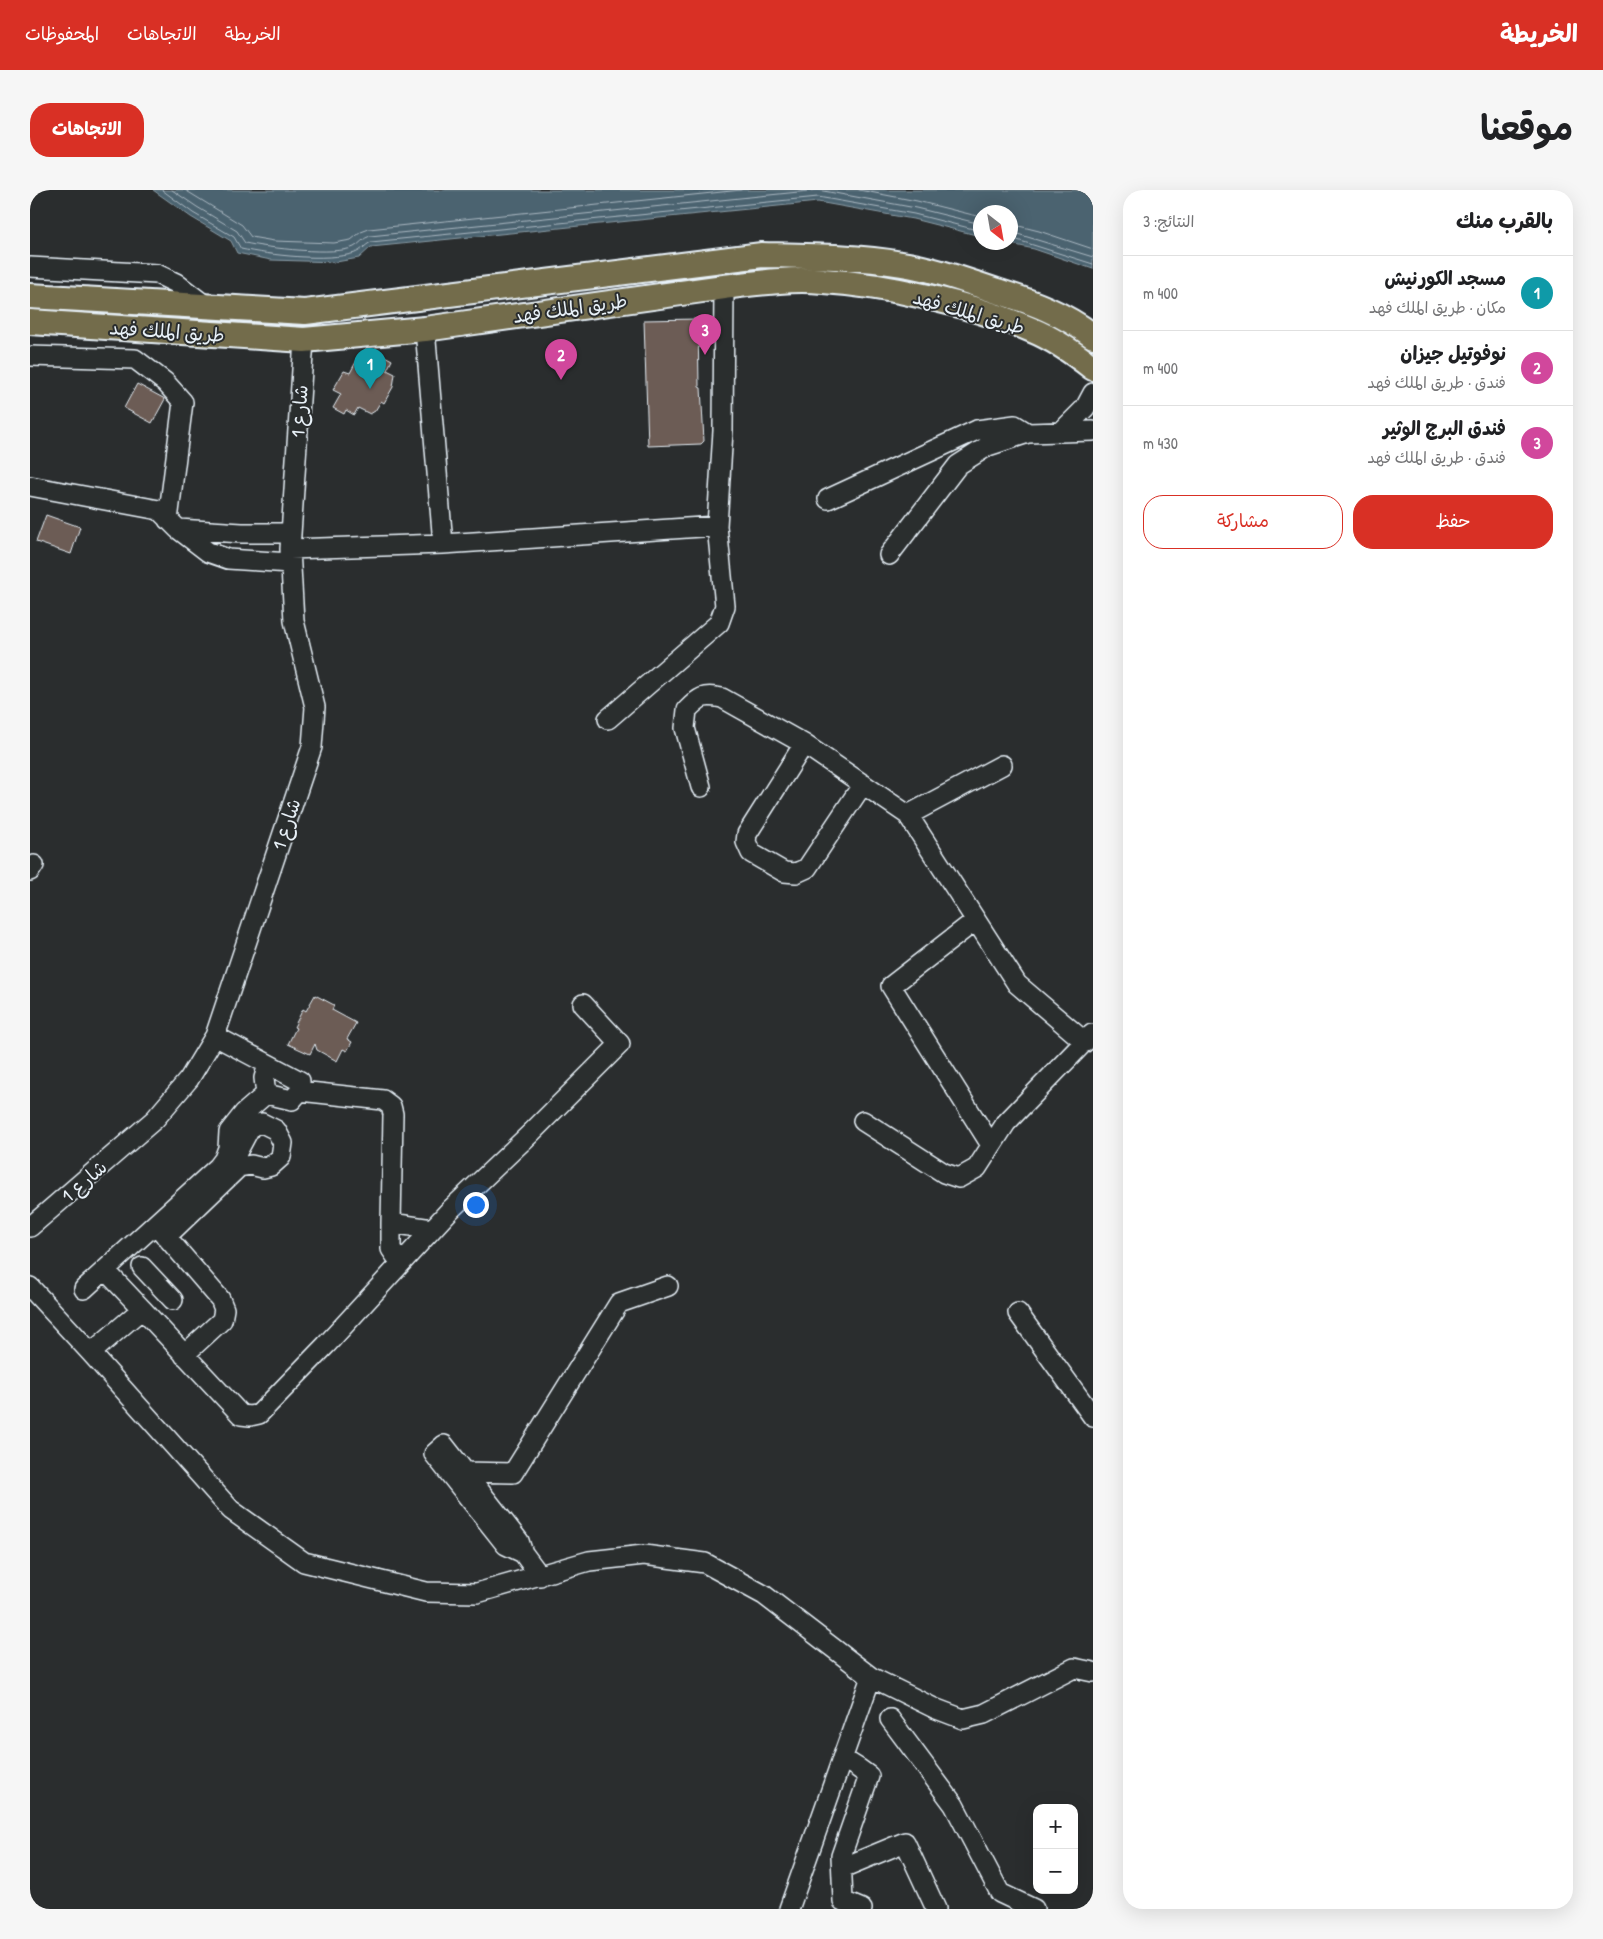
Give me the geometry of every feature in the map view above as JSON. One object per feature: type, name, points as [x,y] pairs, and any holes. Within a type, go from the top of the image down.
[{"type":"main road","name":"طريق الملك فهد","points":[[30,296],[305,312],[762,256],[825,257],[902,264],[952,276],[1040,305],[1090,329]]},
{"type":"main road","name":"طريق الملك فهد","points":[[30,322],[304,340],[425,329],[724,286],[821,280],[881,288],[934,299],[997,317],[1033,330],[1068,349],[1093,368]]},
{"type":"main road","points":[[304,340],[305,312]]},
{"type":"street","points":[[30,267],[157,274],[176,283],[206,306]]},
{"type":"street","points":[[608,719],[719,623],[725,606],[717,526],[723,430],[724,286]]},
{"type":"street","points":[[425,329],[443,544]]},
{"type":"street","name":"شارع 1","points":[[30,1228],[155,1119],[189,1079],[215,1036],[312,747],[315,707],[294,621],[290,549],[304,340]]},
{"type":"street","points":[[30,356],[135,359],[165,382],[183,402],[173,524]]},
{"type":"street","points":[[1062,431],[1085,408],[1093,393]]},
{"type":"street","points":[[828,499],[977,430],[1014,425],[1028,434]]},
{"type":"street","points":[[889,555],[958,465],[988,446],[1028,434],[1093,431]]},
{"type":"street","points":[[30,486],[159,510],[173,524],[208,552],[228,559],[290,549],[443,544],[717,526]]},
{"type":"street","points":[[173,524],[242,533],[290,549]]},
{"type":"street","points":[[701,787],[686,728],[687,710],[696,701],[708,695],[722,698],[804,744],[908,815],[1017,984],[1089,1037],[1006,1123],[976,1168],[959,1178],[944,1173],[863,1121]]},
{"type":"street","points":[[804,744],[747,834],[746,842],[751,853],[784,872],[796,873],[807,868],[863,784]]},
{"type":"street","points":[[908,815],[1002,765]]},
{"type":"street","points":[[976,920],[891,986],[991,1145]]},
{"type":"street","points":[[105,1270],[241,1415],[259,1414],[326,1345],[432,1229],[620,1044],[583,1004]]},
{"type":"street","points":[[215,1036],[300,1081],[300,1091],[292,1100],[266,1094]]},
{"type":"street","points":[[266,1094],[264,1078],[268,1064]]},
{"type":"street","points":[[300,1091],[383,1100],[391,1106],[393,1114],[390,1249],[400,1262]]},
{"type":"street","points":[[160,1231],[218,1168],[228,1148],[229,1132],[244,1113],[266,1094]]},
{"type":"street","points":[[84,1289],[105,1270],[160,1231],[239,1168],[251,1165],[263,1168],[271,1166],[280,1157],[283,1144],[276,1130],[262,1123],[251,1126],[235,1156],[224,1159]]},
{"type":"street","points":[[391,1223],[432,1229]]},
{"type":"street","points":[[160,1231],[220,1299],[224,1309],[222,1320],[184,1355]]},
{"type":"street","points":[[142,1267],[173,1300]]},
{"type":"street","points":[[465,1472],[513,1473],[619,1302],[668,1286]]},
{"type":"street","points":[[30,1288],[91,1353],[231,1510],[304,1562],[426,1592],[477,1593],[589,1561],[644,1554],[705,1563],[764,1595],[871,1676],[934,1708],[963,1719],[984,1714],[1074,1668],[1093,1672]]},
{"type":"street","points":[[91,1353],[142,1309]]},
{"type":"street","points":[[1018,1313],[1093,1417]]},
{"type":"street","points":[[523,1552],[506,1545],[434,1454],[444,1446],[519,1541],[523,1552],[540,1576]]},
{"type":"street","points":[[789,1909],[871,1676]]},
{"type":"street","points":[[890,1719],[954,1805],[1000,1893],[1034,1909]]},
{"type":"street","points":[[842,1758],[869,1776],[841,1856],[843,1901],[862,1909]]},
{"type":"street","points":[[842,1868],[905,1842],[936,1909]]},
{"type":"water","points":[[153,190],[1093,190],[1093,269],[1018,246],[1018,205],[973,205],[973,234],[913,219],[818,202],[371,247],[359,258],[336,262],[271,260],[237,253],[231,241],[191,217]]},
{"type":"building","points":[[698,319],[699,387],[701,388],[704,441],[701,444],[648,446],[644,320]]},
{"type":"building","points":[[379,353],[392,360],[387,370],[395,374],[393,387],[384,403],[381,401],[375,411],[370,414],[358,408],[354,415],[346,410],[344,414],[333,408],[341,394],[333,390],[344,371],[350,373],[357,360],[361,362],[363,358],[374,363]]},
{"type":"building","points":[[137,384],[165,399],[152,423],[124,408]]},
{"type":"building","points":[[46,515],[80,527],[71,554],[36,542]]},
{"type":"building","points":[[315,995],[334,1005],[332,1010],[356,1023],[347,1039],[352,1042],[347,1051],[343,1049],[337,1061],[317,1050],[315,1044],[310,1054],[288,1044],[303,1009],[306,1011]]},
{"type":"place","name":"فندق البرج الوثير","points":[[705,355]]},
{"type":"place","name":"نوفوتيل جيزان","points":[[561,380]]},
{"type":"place","name":"مسجد الكورنيش","points":[[370,389]]}]
